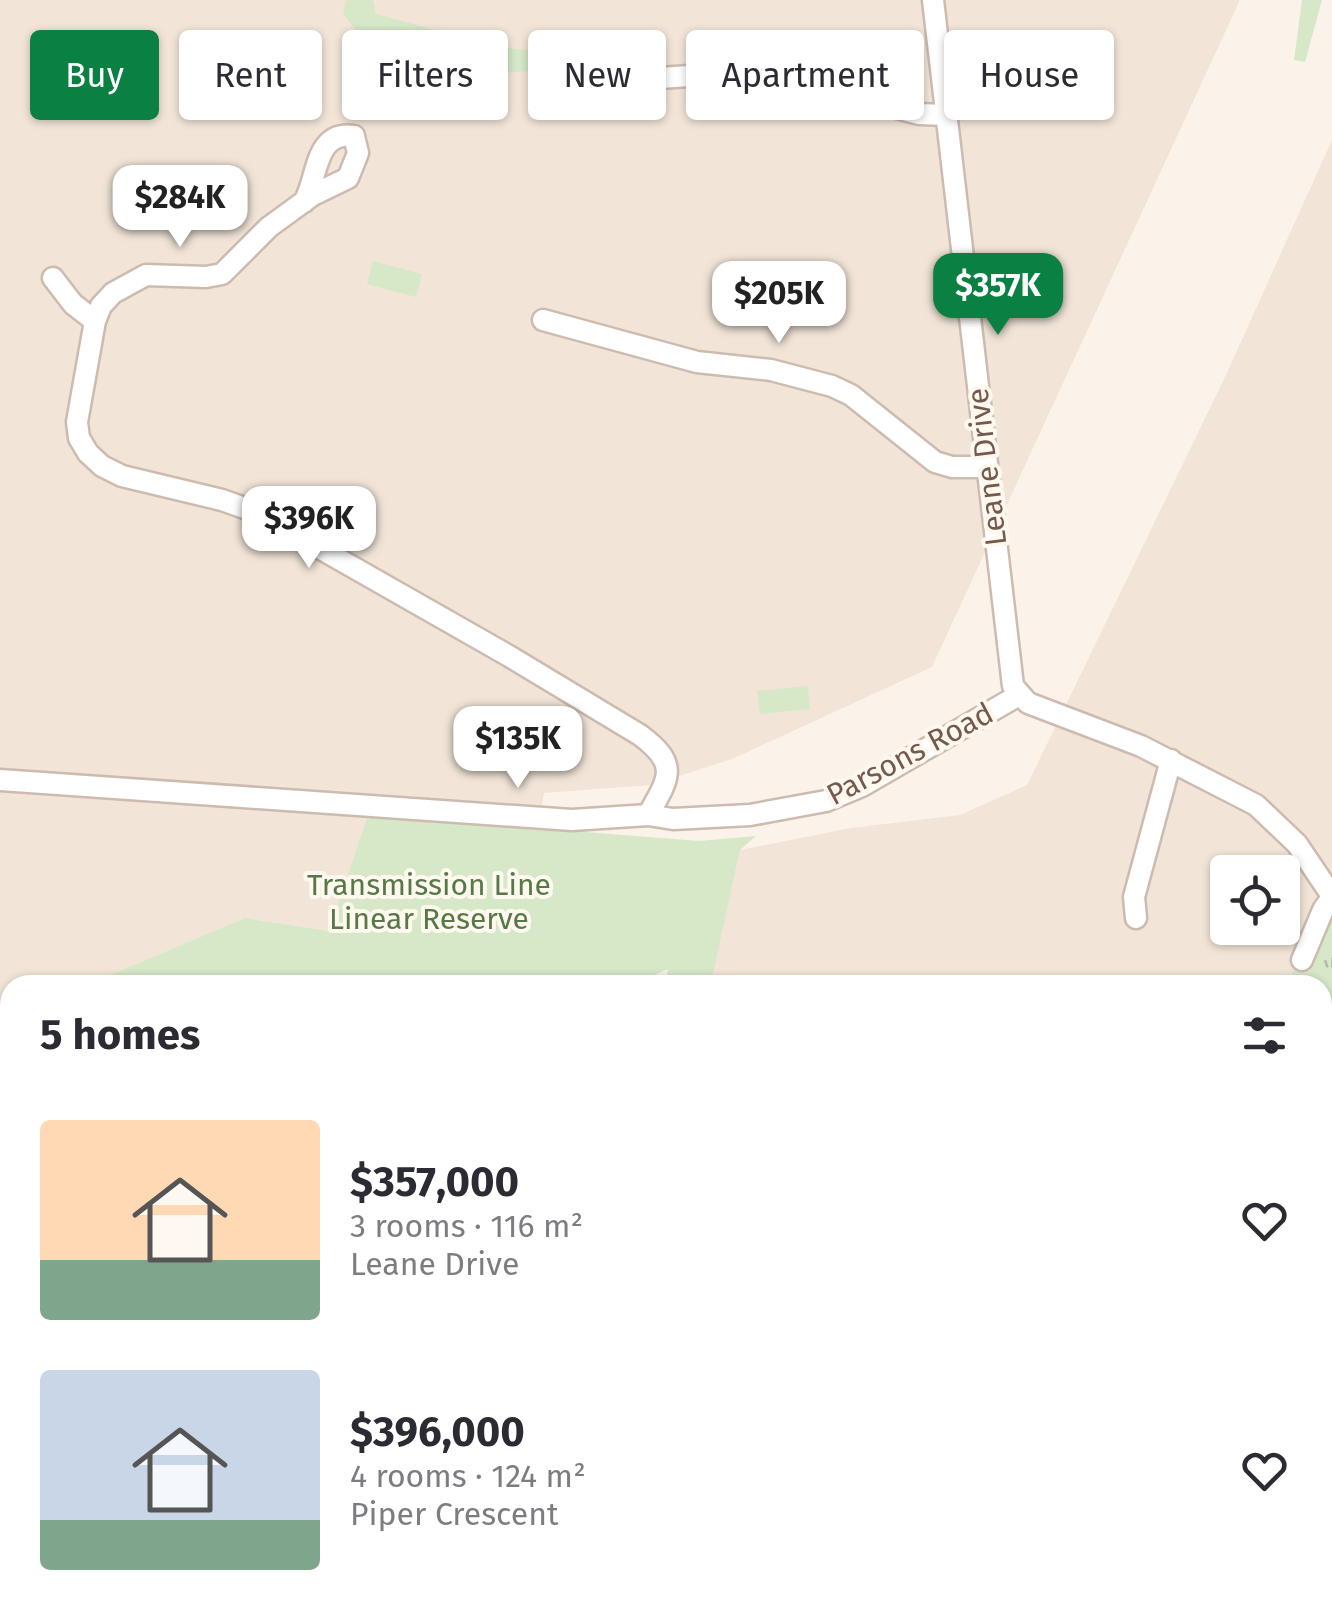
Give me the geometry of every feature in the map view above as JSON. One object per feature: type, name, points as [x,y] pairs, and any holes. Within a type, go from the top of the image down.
[{"type":"street","name":"Leane Drive","points":[[932,0],[944,92]]},
{"type":"street","points":[[666,83],[719,74],[780,90],[848,95],[920,114],[944,115]]},
{"type":"street","name":"Leane Drive","points":[[948,120],[1012,680],[1019,695]]},
{"type":"street","points":[[304,202],[261,233],[222,274],[146,274],[113,293],[101,306],[77,422],[82,446],[94,460],[122,476],[256,512],[612,718],[654,746],[666,762],[665,784],[648,815]]},
{"type":"street","points":[[53,278],[73,304],[95,321]]},
{"type":"street","points":[[544,320],[710,365],[771,370],[821,382],[851,396],[936,462],[952,467],[986,467]]},
{"type":"street","name":"Parsons Road","points":[[0,780],[556,819],[750,816],[837,798],[1019,695],[1034,706],[1106,731],[1171,760],[1243,796],[1268,815],[1296,844],[1332,897],[1302,960]]},
{"type":"street","points":[[1133,923],[1134,897],[1171,760]]},
{"type":"shaded area","points":[[0,0],[1240,0],[932,667],[732,759],[651,785],[544,793],[539,827],[329,931],[245,918],[110,975],[0,975]]},
{"type":"shaded area","points":[[1332,140],[1332,890],[1318,902],[1292,975],[712,975],[740,850],[851,828],[960,815],[1027,785],[1225,377]]},
{"type":"green space","points":[[346,0],[373,0],[376,14],[436,30],[356,30],[343,14]]},
{"type":"green space","points":[[1302,0],[1322,0],[1305,62],[1294,60]]},
{"type":"green space","points":[[508,48],[528,50],[528,71],[508,73]]},
{"type":"green space","points":[[373,261],[422,274],[416,297],[367,284]]},
{"type":"green space","points":[[808,686],[810,709],[760,714],[757,691]]},
{"type":"green space","name":"Transmission Line Linear Reserve","points":[[368,815],[699,841],[756,836],[740,850],[713,975],[667,975],[668,969],[655,975],[110,975],[245,918],[329,931]]},
{"type":"green space","points":[[1332,890],[1332,975],[1292,975],[1318,902]]}]
